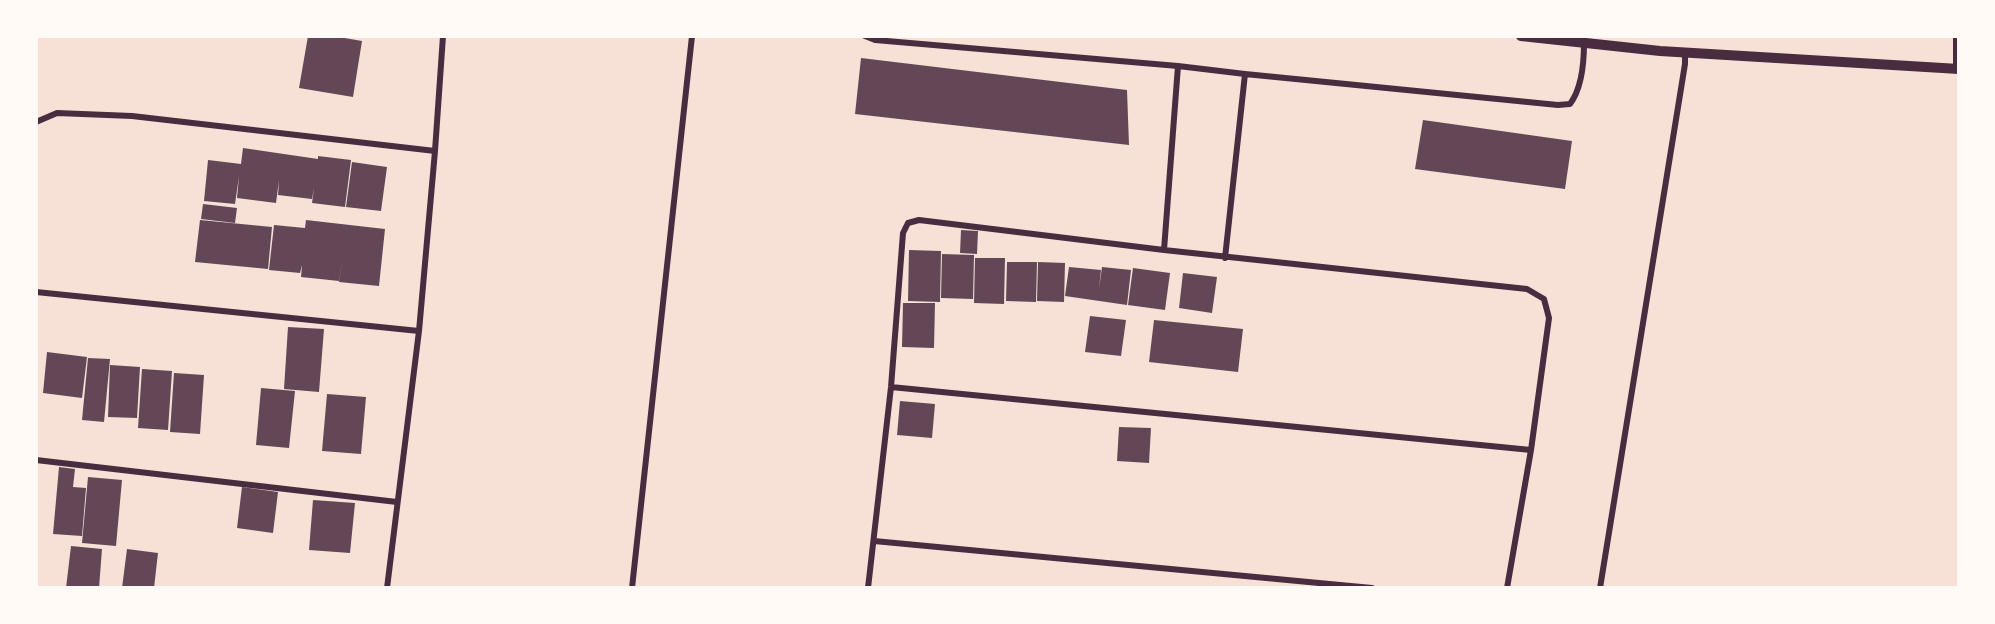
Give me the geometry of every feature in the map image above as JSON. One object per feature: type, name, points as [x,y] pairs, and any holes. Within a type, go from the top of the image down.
[{"type":"street","points":[[387,588],[419,332],[443,36]]},
{"type":"street","points":[[632,588],[692,36]]},
{"type":"street","points":[[865,36],[874,40],[1178,66],[1558,105],[1570,104],[1577,94],[1584,48]]},
{"type":"street","points":[[1521,36],[1584,48],[1958,68],[1956,36]]},
{"type":"street","points":[[1600,588],[1686,64],[1685,53]]},
{"type":"street","points":[[1164,250],[1178,66]]},
{"type":"street","points":[[1225,258],[1245,74]]},
{"type":"street","points":[[36,122],[57,113],[132,116],[435,152]]},
{"type":"street","points":[[868,588],[891,387],[903,233],[908,223],[919,220],[1225,258],[1527,289],[1544,300],[1548,318],[1531,450],[1507,588]]},
{"type":"street","points":[[36,292],[419,332]]},
{"type":"street","points":[[891,387],[1531,450]]},
{"type":"street","points":[[36,460],[397,502]]},
{"type":"street","points":[[874,541],[1372,588]]},
{"type":"building","points":[[308,36],[333,36],[362,41],[353,97],[299,88]]},
{"type":"building","points":[[861,58],[1127,90],[1129,145],[855,114]]},
{"type":"building","points":[[1423,120],[1572,141],[1565,189],[1415,169]]},
{"type":"building","points":[[243,148],[318,159],[318,156],[351,160],[345,207],[312,203],[314,188],[312,199],[278,195],[279,180],[276,203],[237,198],[239,176],[235,204],[204,201],[208,160],[241,164]]},
{"type":"building","points":[[352,162],[387,167],[381,211],[346,207]]},
{"type":"building","points":[[203,204],[237,208],[235,223],[201,219]]},
{"type":"building","points":[[200,220],[272,227],[268,269],[195,262]]},
{"type":"building","points":[[306,220],[385,229],[379,286],[339,282],[342,261],[339,281],[301,277],[302,265],[300,273],[269,270],[274,225],[305,228]]},
{"type":"building","points":[[961,230],[978,231],[977,254],[960,253]]},
{"type":"building","points":[[909,250],[941,251],[940,302],[908,301]]},
{"type":"building","points":[[942,254],[974,255],[973,299],[941,298]]},
{"type":"building","points":[[975,258],[1005,258],[1004,304],[974,303]]},
{"type":"building","points":[[1007,262],[1037,262],[1036,302],[1006,301]]},
{"type":"building","points":[[1038,262],[1065,263],[1064,302],[1037,301]]},
{"type":"building","points":[[1069,267],[1101,270],[1099,289],[1102,267],[1131,270],[1127,305],[1065,296]]},
{"type":"building","points":[[1133,268],[1170,273],[1165,310],[1128,305]]},
{"type":"building","points":[[1183,273],[1217,277],[1212,313],[1179,308]]},
{"type":"building","points":[[903,303],[935,303],[934,348],[902,347]]},
{"type":"building","points":[[1090,316],[1126,320],[1121,356],[1085,352]]},
{"type":"building","points":[[1154,320],[1243,329],[1238,372],[1149,362]]},
{"type":"building","points":[[288,327],[324,329],[319,392],[284,389]]},
{"type":"building","points":[[47,352],[87,357],[82,398],[43,393]]},
{"type":"building","points":[[88,358],[110,359],[104,422],[82,420]]},
{"type":"building","points":[[110,365],[140,367],[137,418],[108,417]]},
{"type":"building","points":[[142,369],[172,371],[168,430],[138,428]]},
{"type":"building","points":[[174,373],[204,375],[200,434],[170,432]]},
{"type":"building","points":[[261,388],[295,391],[289,448],[256,445]]},
{"type":"building","points":[[327,394],[366,397],[361,454],[322,451]]},
{"type":"building","points":[[900,401],[935,404],[932,438],[897,435]]},
{"type":"building","points":[[1119,427],[1151,428],[1149,463],[1117,461]]},
{"type":"building","points":[[59,467],[75,469],[73,487],[86,488],[82,536],[53,534]]},
{"type":"building","points":[[88,477],[122,480],[116,546],[82,543]]},
{"type":"building","points":[[242,487],[278,492],[273,533],[237,528]]},
{"type":"building","points":[[313,500],[355,503],[350,553],[309,550]]},
{"type":"building","points":[[71,546],[102,549],[99,588],[66,588]]},
{"type":"building","points":[[127,549],[158,553],[154,588],[122,588]]}]
